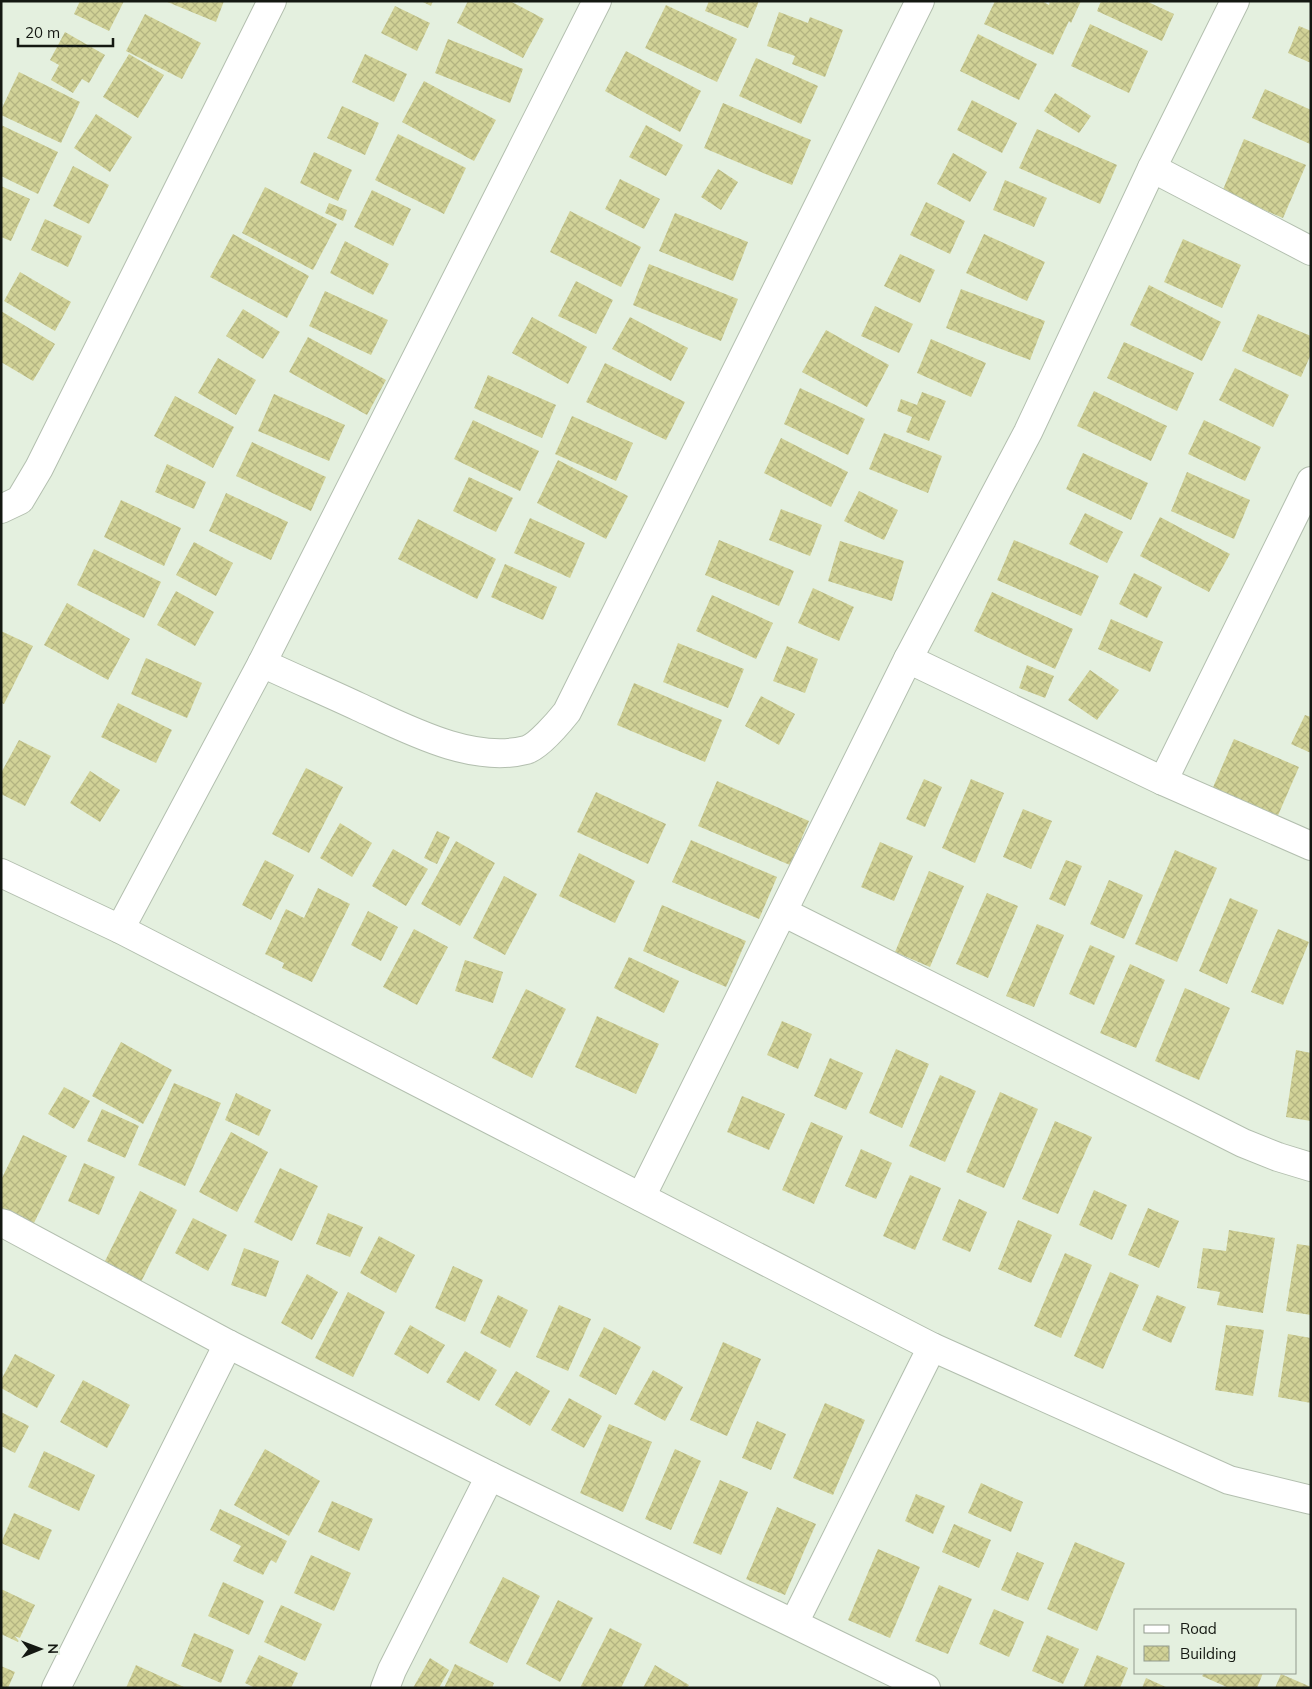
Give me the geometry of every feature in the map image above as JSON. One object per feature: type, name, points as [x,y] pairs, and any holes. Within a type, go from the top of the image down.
[{"type":"street","points":[[1,509],[20,500],[39,468],[272,1]]},
{"type":"street","points":[[120,930],[262,663],[597,1]]},
{"type":"street","points":[[262,663],[425,738],[459,747],[494,753],[527,750],[548,733],[568,712],[920,1]]},
{"type":"street","points":[[641,1197],[908,659],[1028,432],[1152,168],[1235,1]]},
{"type":"street","points":[[1152,168],[1311,251]]},
{"type":"street","points":[[1163,781],[1311,480]]},
{"type":"street","points":[[908,659],[1163,781],[1311,846]]},
{"type":"street","points":[[1,873],[120,930],[932,1348],[1228,1480],[1311,1500]]},
{"type":"street","points":[[783,912],[1242,1144],[1311,1167]]},
{"type":"street","points":[[1,1223],[228,1344],[490,1476],[926,1688]]},
{"type":"street","points":[[56,1688],[228,1344]]},
{"type":"street","points":[[794,1624],[932,1348]]},
{"type":"street","points":[[385,1688],[392,1670],[490,1476]]},
{"type":"building","points":[[80,1],[124,1],[109,31],[74,14]]},
{"type":"building","points":[[165,1],[224,1],[216,22]]},
{"type":"building","points":[[421,1],[433,1],[431,6]]},
{"type":"building","points":[[468,1],[510,1],[544,19],[523,58],[457,23]]},
{"type":"building","points":[[709,1],[759,1],[748,28],[705,11]]},
{"type":"building","points":[[995,1],[1042,1],[1049,5],[1050,1],[1081,1],[1053,55],[984,24]]},
{"type":"building","points":[[1101,1],[1146,1],[1174,14],[1162,41],[1097,11]]},
{"type":"building","points":[[666,5],[737,39],[717,82],[645,48]]},
{"type":"building","points":[[395,6],[430,23],[417,51],[381,33]]},
{"type":"building","points":[[779,12],[808,23],[810,17],[843,30],[825,77],[792,64],[795,56],[767,46]]},
{"type":"building","points":[[145,14],[201,43],[182,79],[126,51]]},
{"type":"building","points":[[1090,24],[1148,51],[1129,93],[1071,66]]},
{"type":"building","points":[[1299,26],[1311,31],[1311,63],[1288,53]]},
{"type":"building","points":[[65,32],[105,55],[89,83],[82,79],[73,93],[51,80],[59,65],[50,60]]},
{"type":"building","points":[[978,34],[1037,64],[1019,100],[960,71]]},
{"type":"building","points":[[448,39],[523,69],[510,103],[435,73]]},
{"type":"building","points":[[626,51],[701,91],[680,132],[605,91]]},
{"type":"building","points":[[129,54],[164,75],[138,118],[103,97]]},
{"type":"building","points":[[365,54],[407,74],[394,102],[352,82]]},
{"type":"building","points":[[756,58],[818,86],[801,124],[739,96]]},
{"type":"building","points":[[19,72],[80,102],[61,143],[1,115],[1,110]]},
{"type":"building","points":[[424,81],[496,120],[474,161],[402,122]]},
{"type":"building","points":[[1265,89],[1311,110],[1310,144],[1252,118]]},
{"type":"building","points":[[1055,93],[1091,116],[1079,133],[1044,111]]},
{"type":"building","points":[[972,100],[1017,123],[1002,153],[957,130]]},
{"type":"building","points":[[723,103],[811,140],[792,185],[704,148]]},
{"type":"building","points":[[342,106],[379,123],[365,155],[327,138]]},
{"type":"building","points":[[96,114],[132,137],[110,172],[74,148]]},
{"type":"building","points":[[1,125],[58,152],[38,194],[1,176]]},
{"type":"building","points":[[646,125],[683,145],[666,176],[629,157]]},
{"type":"building","points":[[1037,129],[1117,165],[1100,204],[1019,168]]},
{"type":"building","points":[[398,134],[466,168],[444,214],[375,180]]},
{"type":"building","points":[[1244,139],[1306,165],[1283,218],[1222,192]]},
{"type":"building","points":[[314,152],[352,170],[338,201],[300,183]]},
{"type":"building","points":[[953,153],[987,172],[970,202],[937,184]]},
{"type":"building","points":[[73,166],[109,185],[89,224],[53,206]]},
{"type":"building","points":[[718,169],[738,182],[721,210],[701,197]]},
{"type":"building","points":[[620,179],[660,199],[644,229],[605,209]]},
{"type":"building","points":[[1005,180],[1047,198],[1034,227],[993,210]]},
{"type":"building","points":[[1,186],[30,199],[11,241],[1,237]]},
{"type":"building","points":[[265,187],[337,224],[313,270],[242,233]]},
{"type":"building","points":[[372,190],[411,209],[393,246],[354,227]]},
{"type":"building","points":[[926,202],[965,221],[950,254],[910,235]]},
{"type":"building","points":[[329,203],[347,210],[343,221],[325,213]]},
{"type":"building","points":[[570,211],[641,247],[621,287],[550,252]]},
{"type":"building","points":[[675,213],[748,242],[733,281],[659,251]]},
{"type":"building","points":[[45,219],[82,236],[68,267],[31,250]]},
{"type":"building","points":[[233,234],[309,276],[287,318],[210,277]]},
{"type":"building","points":[[984,234],[1045,262],[1027,301],[966,273]]},
{"type":"building","points":[[1183,239],[1241,265],[1222,308],[1164,282]]},
{"type":"building","points":[[345,241],[389,264],[373,295],[330,273]]},
{"type":"building","points":[[900,254],[935,270],[920,303],[884,286]]},
{"type":"building","points":[[649,264],[738,299],[721,341],[633,305]]},
{"type":"building","points":[[20,272],[71,302],[55,331],[4,301]]},
{"type":"building","points":[[576,281],[613,300],[596,334],[558,316]]},
{"type":"building","points":[[1149,285],[1221,322],[1202,361],[1130,325]]},
{"type":"building","points":[[961,289],[1045,321],[1030,360],[946,328]]},
{"type":"building","points":[[325,291],[388,320],[371,355],[309,326]]},
{"type":"building","points":[[875,306],[913,324],[899,353],[861,336]]},
{"type":"building","points":[[243,309],[280,332],[263,359],[226,336]]},
{"type":"building","points":[[1,311],[55,344],[33,381],[1,362]]},
{"type":"building","points":[[1258,314],[1311,336],[1311,354],[1301,377],[1242,351]]},
{"type":"building","points":[[532,317],[587,347],[568,384],[512,353]]},
{"type":"building","points":[[630,317],[688,348],[671,381],[612,349]]},
{"type":"building","points":[[826,330],[889,365],[867,407],[802,372]]},
{"type":"building","points":[[308,337],[386,380],[367,415],[289,372]]},
{"type":"building","points":[[931,339],[986,363],[971,397],[917,373]]},
{"type":"building","points":[[1124,342],[1194,373],[1177,411],[1107,378]]},
{"type":"building","points":[[218,358],[256,380],[236,415],[198,393]]},
{"type":"building","points":[[605,363],[685,402],[666,440],[586,402]]},
{"type":"building","points":[[1235,368],[1289,395],[1273,427],[1219,400]]},
{"type":"building","points":[[488,375],[556,405],[542,438],[474,408]]},
{"type":"building","points":[[800,388],[865,419],[848,455],[784,424]]},
{"type":"building","points":[[1094,391],[1167,426],[1151,461],[1077,426]]},
{"type":"building","points":[[922,392],[946,401],[929,441],[906,432],[912,417],[897,411],[901,399],[917,405]]},
{"type":"building","points":[[274,394],[345,425],[329,461],[258,431]]},
{"type":"building","points":[[175,396],[234,427],[213,468],[154,436]]},
{"type":"building","points":[[572,416],[633,443],[616,481],[555,454]]},
{"type":"building","points":[[473,420],[539,451],[520,491],[454,459]]},
{"type":"building","points":[[1204,420],[1261,447],[1245,481],[1188,454]]},
{"type":"building","points":[[884,433],[942,456],[928,493],[869,469]]},
{"type":"building","points":[[781,438],[848,472],[831,507],[764,473]]},
{"type":"building","points":[[252,442],[326,477],[311,511],[236,476]]},
{"type":"building","points":[[1083,453],[1148,483],[1131,520],[1066,489]]},
{"type":"building","points":[[558,460],[628,496],[606,539],[537,503]]},
{"type":"building","points":[[167,464],[206,482],[194,509],[155,492]]},
{"type":"building","points":[[1187,472],[1250,500],[1234,539],[1171,511]]},
{"type":"building","points":[[469,477],[513,498],[496,532],[453,511]]},
{"type":"building","points":[[859,491],[898,510],[884,540],[844,521]]},
{"type":"building","points":[[226,493],[288,522],[271,560],[209,531]]},
{"type":"building","points":[[121,500],[181,528],[164,566],[104,537]]},
{"type":"building","points":[[781,509],[822,525],[810,556],[769,540]]},
{"type":"building","points":[[1085,513],[1123,532],[1107,563],[1069,544]]},
{"type":"building","points":[[1160,517],[1230,554],[1209,592],[1140,556]]},
{"type":"building","points":[[530,518],[585,543],[570,578],[514,553]]},
{"type":"building","points":[[418,519],[496,559],[477,599],[398,559]]},
{"type":"building","points":[[719,540],[794,571],[779,606],[705,575]]},
{"type":"building","points":[[1014,540],[1099,576],[1081,616],[997,580]]},
{"type":"building","points":[[840,541],[904,561],[892,601],[828,581]]},
{"type":"building","points":[[194,542],[233,563],[216,596],[176,575]]},
{"type":"building","points":[[94,549],[161,582],[144,618],[77,585]]},
{"type":"building","points":[[505,564],[557,587],[543,620],[491,597]]},
{"type":"building","points":[[1134,573],[1162,587],[1147,618],[1119,604]]},
{"type":"building","points":[[813,588],[854,607],[839,641],[798,623]]},
{"type":"building","points":[[176,591],[214,612],[195,646],[157,625]]},
{"type":"building","points":[[992,592],[1073,629],[1055,669],[974,631]]},
{"type":"building","points":[[712,595],[773,623],[756,659],[696,631]]},
{"type":"building","points":[[67,603],[130,639],[108,680],[44,645]]},
{"type":"building","points":[[1111,619],[1163,642],[1150,672],[1098,649]]},
{"type":"building","points":[[1,631],[33,646],[4,704],[1,703]]},
{"type":"building","points":[[678,643],[744,669],[728,708],[663,682]]},
{"type":"building","points":[[787,646],[818,659],[805,693],[773,681]]},
{"type":"building","points":[[146,658],[202,683],[187,718],[131,694]]},
{"type":"building","points":[[1027,665],[1054,676],[1045,698],[1019,688]]},
{"type":"building","points":[[1090,670],[1119,690],[1097,720],[1068,700]]},
{"type":"building","points":[[634,683],[722,720],[705,762],[617,725]]},
{"type":"building","points":[[761,696],[795,714],[779,745],[745,726]]},
{"type":"building","points":[[118,703],[172,730],[156,763],[101,737]]},
{"type":"building","points":[[1305,715],[1311,717],[1311,753],[1291,744]]},
{"type":"building","points":[[1234,739],[1299,767],[1276,820],[1211,792]]},
{"type":"building","points":[[19,740],[51,756],[25,806],[1,794],[1,773]]},
{"type":"building","points":[[306,768],[343,787],[309,853],[272,834]]},
{"type":"building","points":[[90,771],[120,790],[100,822],[70,803]]},
{"type":"building","points":[[924,779],[942,787],[925,827],[906,819]]},
{"type":"building","points":[[971,779],[1004,793],[975,863],[942,848]]},
{"type":"building","points":[[717,781],[809,821],[790,865],[698,826]]},
{"type":"building","points":[[596,792],[666,824],[648,864],[577,832]]},
{"type":"building","points":[[1023,809],[1052,821],[1031,869],[1003,857]]},
{"type":"building","points":[[340,823],[372,843],[352,877],[320,858]]},
{"type":"building","points":[[437,831],[450,837],[437,864],[424,858]]},
{"type":"building","points":[[691,840],[777,877],[759,919],[672,882]]},
{"type":"building","points":[[456,841],[495,863],[460,926],[421,904]]},
{"type":"building","points":[[880,842],[913,856],[894,901],[861,887]]},
{"type":"building","points":[[393,849],[428,869],[406,906],[372,886]]},
{"type":"building","points":[[1175,850],[1217,868],[1177,962],[1135,944]]},
{"type":"building","points":[[579,853],[635,881],[615,923],[559,896]]},
{"type":"building","points":[[265,860],[294,875],[271,920],[242,905]]},
{"type":"building","points":[[1066,860],[1082,866],[1065,906],[1049,899]]},
{"type":"building","points":[[929,871],[964,886],[930,967],[895,952]]},
{"type":"building","points":[[504,876],[537,894],[505,955],[473,938]]},
{"type":"building","points":[[1109,880],[1143,895],[1124,939],[1090,924]]},
{"type":"building","points":[[318,888],[350,904],[312,982],[282,968],[284,963],[265,954],[286,909],[304,918]]},
{"type":"building","points":[[987,893],[1018,906],[988,978],[956,964]]},
{"type":"building","points":[[1230,898],[1258,910],[1227,984],[1199,971]]},
{"type":"building","points":[[662,905],[746,941],[726,987],[643,951]]},
{"type":"building","points":[[368,911],[398,927],[381,961],[351,945]]},
{"type":"building","points":[[1037,924],[1064,935],[1034,1007],[1006,996]]},
{"type":"building","points":[[414,929],[448,947],[417,1005],[383,987]]},
{"type":"building","points":[[1278,929],[1309,942],[1283,1005],[1251,992]]},
{"type":"building","points":[[1090,945],[1115,956],[1094,1005],[1069,994]]},
{"type":"building","points":[[629,957],[679,981],[664,1013],[614,988]]},
{"type":"building","points":[[465,960],[503,972],[493,1003],[455,991]]},
{"type":"building","points":[[1130,964],[1165,980],[1136,1048],[1100,1033]]},
{"type":"building","points":[[1185,988],[1230,1008],[1199,1080],[1155,1061]]},
{"type":"building","points":[[526,989],[566,1009],[532,1078],[492,1058]]},
{"type":"building","points":[[597,1016],[659,1044],[636,1094],[575,1067]]},
{"type":"building","points":[[782,1021],[812,1034],[798,1069],[767,1055]]},
{"type":"building","points":[[121,1042],[172,1070],[143,1124],[92,1096]]},
{"type":"building","points":[[896,1049],[929,1064],[902,1128],[869,1113]]},
{"type":"building","points":[[1296,1050],[1311,1053],[1311,1121],[1286,1117]]},
{"type":"building","points":[[830,1058],[863,1073],[846,1110],[814,1096]]},
{"type":"building","points":[[940,1075],[976,1091],[945,1162],[909,1146]]},
{"type":"building","points":[[174,1083],[221,1103],[185,1186],[138,1165]]},
{"type":"building","points":[[64,1087],[90,1101],[74,1129],[48,1114]]},
{"type":"building","points":[[1000,1092],[1038,1109],[1004,1188],[966,1172]]},
{"type":"building","points":[[236,1093],[271,1110],[259,1136],[225,1120]]},
{"type":"building","points":[[742,1096],[785,1114],[769,1150],[727,1132]]},
{"type":"building","points":[[102,1109],[139,1126],[125,1158],[87,1141]]},
{"type":"building","points":[[1055,1121],[1092,1137],[1058,1214],[1022,1199]]},
{"type":"building","points":[[811,1122],[843,1136],[814,1204],[782,1190]]},
{"type":"building","points":[[231,1132],[268,1152],[237,1212],[199,1192]]},
{"type":"building","points":[[23,1135],[67,1156],[30,1231],[1,1217],[1,1180]]},
{"type":"building","points":[[861,1149],[892,1163],[876,1199],[845,1186]]},
{"type":"building","points":[[84,1163],[115,1177],[99,1215],[68,1201]]},
{"type":"building","points":[[280,1168],[318,1186],[292,1241],[254,1222]]},
{"type":"building","points":[[910,1175],[941,1188],[915,1250],[883,1236]]},
{"type":"building","points":[[1094,1190],[1127,1205],[1112,1240],[1079,1225]]},
{"type":"building","points":[[140,1191],[177,1210],[141,1282],[104,1263]]},
{"type":"building","points":[[959,1199],[987,1212],[970,1252],[942,1240]]},
{"type":"building","points":[[1148,1208],[1179,1221],[1159,1268],[1128,1255]]},
{"type":"building","points":[[328,1213],[363,1227],[350,1257],[316,1244]]},
{"type":"building","points":[[193,1218],[227,1235],[208,1271],[175,1253]]},
{"type":"building","points":[[1018,1220],[1052,1235],[1031,1283],[998,1269]]},
{"type":"building","points":[[1229,1230],[1275,1238],[1263,1313],[1217,1305],[1220,1292],[1197,1288],[1203,1248],[1226,1251]]},
{"type":"building","points":[[379,1236],[415,1255],[396,1293],[360,1273]]},
{"type":"building","points":[[1297,1244],[1311,1246],[1311,1315],[1286,1311]]},
{"type":"building","points":[[244,1248],[279,1261],[266,1297],[231,1285]]},
{"type":"building","points":[[1065,1253],[1092,1265],[1061,1338],[1034,1326]]},
{"type":"building","points":[[453,1266],[483,1280],[465,1322],[435,1308]]},
{"type":"building","points":[[1110,1272],[1139,1285],[1103,1369],[1074,1356]]},
{"type":"building","points":[[307,1274],[338,1292],[312,1340],[281,1323]]},
{"type":"building","points":[[348,1292],[385,1312],[353,1377],[315,1358]]},
{"type":"building","points":[[498,1295],[528,1310],[510,1348],[480,1333]]},
{"type":"building","points":[[1157,1295],[1186,1307],[1171,1343],[1142,1330]]},
{"type":"building","points":[[559,1305],[591,1319],[568,1371],[536,1357]]},
{"type":"building","points":[[410,1325],[445,1345],[428,1374],[394,1354]]},
{"type":"building","points":[[1226,1325],[1264,1330],[1253,1396],[1215,1390]]},
{"type":"building","points":[[604,1327],[641,1347],[616,1395],[579,1376]]},
{"type":"building","points":[[1288,1334],[1311,1338],[1311,1403],[1278,1397]]},
{"type":"building","points":[[723,1342],[761,1359],[727,1436],[690,1420]]},
{"type":"building","points":[[465,1351],[497,1370],[479,1401],[446,1382]]},
{"type":"building","points":[[15,1354],[55,1375],[37,1408],[1,1388],[1,1380]]},
{"type":"building","points":[[653,1370],[683,1387],[665,1421],[634,1404]]},
{"type":"building","points":[[516,1371],[550,1391],[530,1426],[495,1405]]},
{"type":"building","points":[[83,1380],[130,1405],[107,1448],[60,1422]]},
{"type":"building","points":[[569,1398],[602,1416],[584,1448],[551,1430]]},
{"type":"building","points":[[825,1403],[865,1420],[833,1495],[793,1478]]},
{"type":"building","points":[[1,1412],[29,1426],[15,1453],[1,1446]]},
{"type":"building","points":[[757,1421],[786,1434],[771,1470],[742,1458]]},
{"type":"building","points":[[609,1424],[652,1442],[623,1512],[580,1493]]},
{"type":"building","points":[[265,1449],[320,1481],[289,1536],[234,1505]]},
{"type":"building","points":[[675,1449],[701,1461],[671,1530],[645,1519]]},
{"type":"building","points":[[44,1451],[95,1475],[79,1511],[28,1487]]},
{"type":"building","points":[[720,1480],[748,1492],[721,1555],[693,1543]]},
{"type":"building","points":[[981,1483],[1023,1502],[1011,1532],[968,1513]]},
{"type":"building","points":[[916,1494],[945,1506],[933,1534],[905,1521]]},
{"type":"building","points":[[332,1501],[373,1519],[359,1551],[318,1532]]},
{"type":"building","points":[[777,1507],[816,1524],[785,1595],[746,1579]]},
{"type":"building","points":[[220,1509],[287,1541],[276,1563],[271,1560],[263,1575],[233,1561],[241,1546],[210,1530]]},
{"type":"building","points":[[14,1513],[52,1530],[39,1560],[1,1543]]},
{"type":"building","points":[[954,1524],[991,1540],[979,1568],[942,1552]]},
{"type":"building","points":[[1075,1542],[1125,1563],[1097,1631],[1047,1609]]},
{"type":"building","points":[[878,1549],[920,1567],[890,1638],[848,1620]]},
{"type":"building","points":[[1017,1552],[1044,1563],[1028,1601],[1001,1590]]},
{"type":"building","points":[[311,1555],[351,1573],[334,1611],[294,1593]]},
{"type":"building","points":[[503,1577],[540,1596],[507,1663],[469,1643]]},
{"type":"building","points":[[223,1582],[264,1601],[249,1635],[208,1616]]},
{"type":"building","points":[[939,1585],[972,1599],[948,1654],[915,1641]]},
{"type":"building","points":[[1,1589],[35,1605],[18,1642],[1,1634]]},
{"type":"building","points":[[558,1600],[593,1618],[560,1682],[526,1664]]},
{"type":"building","points":[[281,1605],[322,1624],[305,1661],[264,1642]]},
{"type":"building","points":[[994,1609],[1024,1622],[1009,1657],[979,1644]]},
{"type":"building","points":[[610,1628],[642,1644],[621,1688],[580,1688]]},
{"type":"building","points":[[194,1633],[234,1650],[221,1683],[181,1666]]},
{"type":"building","points":[[1047,1635],[1079,1649],[1063,1684],[1032,1671]]},
{"type":"building","points":[[259,1655],[298,1673],[291,1688],[255,1688],[245,1683]]},
{"type":"building","points":[[1097,1655],[1128,1668],[1120,1688],[1083,1688]]},
{"type":"building","points":[[430,1658],[449,1670],[439,1688],[413,1688]]},
{"type":"building","points":[[455,1664],[494,1683],[492,1688],[444,1688]]},
{"type":"building","points":[[136,1665],[186,1688],[126,1688]]},
{"type":"building","points":[[655,1665],[689,1685],[687,1688],[643,1688]]},
{"type":"building","points":[[1,1666],[15,1672],[8,1688],[1,1688]]},
{"type":"building","points":[[1203,1674],[1263,1674],[1257,1688],[1229,1688],[1202,1676]]},
{"type":"building","points":[[1281,1674],[1311,1687],[1311,1688],[1275,1688]]},
{"type":"building","points":[[1146,1678],[1168,1688],[1142,1688]]}]
